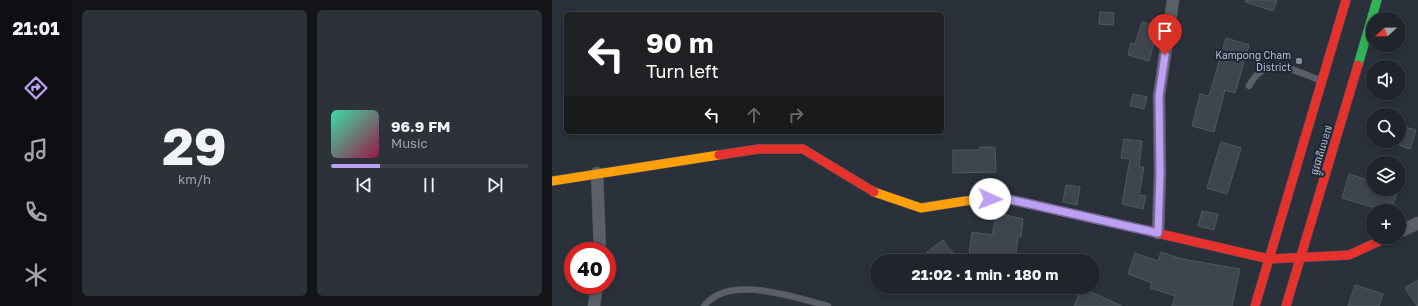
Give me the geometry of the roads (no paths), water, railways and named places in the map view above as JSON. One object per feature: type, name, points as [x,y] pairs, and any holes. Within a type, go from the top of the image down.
[{"type":"main road","name":"ផ្លូវជាតិលេខ៧","points":[[1255,306],[1346,0]]},
{"type":"main road","name":"ផ្លូវជាតិលេខ៧","points":[[1286,306],[1377,0]]},
{"type":"main road","points":[[552,181],[759,149],[803,149],[871,191],[921,208],[965,201],[1003,198],[1269,259],[1349,255],[1373,244]]},
{"type":"street","points":[[1158,233],[1160,174],[1159,96],[1173,0]]},
{"type":"street","points":[[597,173],[600,242]]},
{"type":"street","points":[[1406,229],[1418,223]]},
{"type":"street","points":[[594,306],[596,294]]},
{"type":"lane","points":[[1249,86],[1254,77],[1263,70],[1273,66],[1285,66],[1321,81]]},
{"type":"lane","points":[[704,306],[726,291],[756,288],[828,306]]},
{"type":"place","name":"Kampong Cham District","points":[[1299,61]]}]
